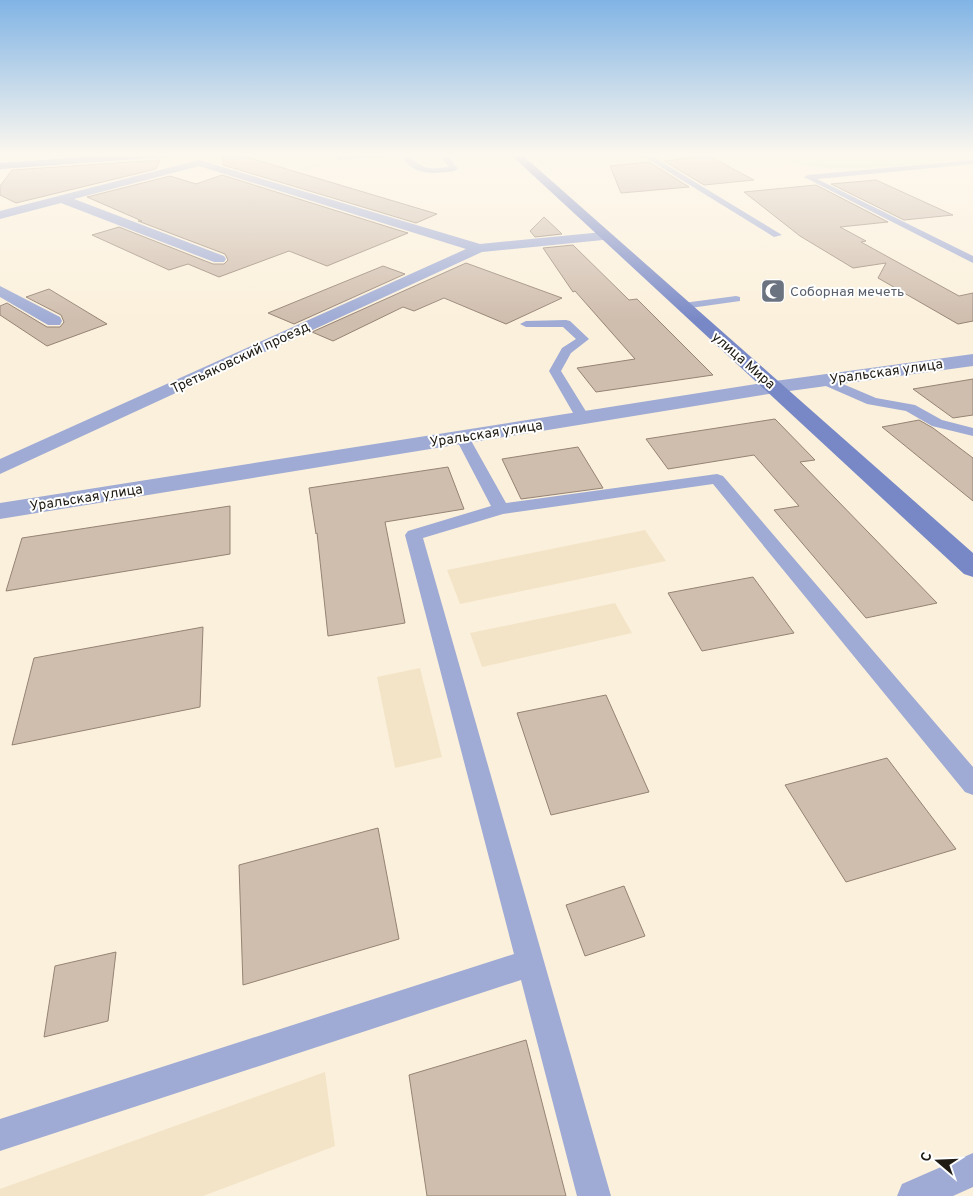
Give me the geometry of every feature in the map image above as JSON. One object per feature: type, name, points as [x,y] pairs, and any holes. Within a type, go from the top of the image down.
[{"type":"street","points":[[0,215],[23,209]]},
{"type":"street","points":[[90,209],[219,258]]},
{"type":"street","points":[[356,209],[479,248],[603,236]]},
{"type":"street","name":"улица Мира","points":[[574,209],[775,387],[973,568]]},
{"type":"street","name":"Третьяковский проезд","points":[[0,467],[479,248]]},
{"type":"street","points":[[0,291],[54,321]]},
{"type":"street","name":"Уральская улица","points":[[0,511],[775,387],[973,360]]},
{"type":"lane","points":[[734,209],[777,235]]},
{"type":"lane","points":[[870,209],[973,260]]},
{"type":"lane","points":[[683,306],[736,299]]},
{"type":"lane","points":[[526,324],[566,323],[583,339],[566,350],[555,371],[582,418]]},
{"type":"lane","points":[[824,380],[872,401],[910,408],[936,423],[972,432]]},
{"type":"lane","points":[[462,437],[501,509]]},
{"type":"lane","points":[[594,1196],[414,535],[501,509],[718,479],[973,784]]},
{"type":"lane","points":[[0,1135],[531,962]]},
{"type":"lane","points":[[914,1196],[973,1170]]},
{"type":"shaded area","points":[[645,530],[666,561],[460,604],[447,570]]},
{"type":"shaded area","points":[[615,603],[632,633],[482,667],[470,633]]},
{"type":"shaded area","points":[[420,668],[442,757],[395,768],[377,677]]},
{"type":"shaded area","points":[[325,1072],[335,1146],[203,1196],[0,1196],[0,1189]]},
{"type":"building","points":[[114,209],[330,209],[408,233],[327,266],[289,251],[219,277],[188,264],[169,270],[92,235],[119,227],[213,264],[224,264],[228,260],[225,254],[138,221],[142,221]]},
{"type":"building","points":[[369,209],[420,209],[437,214],[416,223]]},
{"type":"building","points":[[765,209],[862,209],[888,222],[840,227],[866,241],[861,242],[959,296],[973,293],[973,321],[958,324],[878,278],[886,263],[853,268],[800,236]]},
{"type":"building","points":[[881,209],[939,209],[953,215],[904,220]]},
{"type":"building","points":[[544,217],[562,234],[535,237],[530,231]]},
{"type":"building","points":[[573,245],[629,300],[637,299],[713,375],[596,392],[577,368],[635,359],[575,291],[573,292],[543,248]]},
{"type":"building","points":[[466,263],[562,298],[506,324],[444,298],[414,311],[403,307],[333,341],[312,332]]},
{"type":"building","points":[[383,266],[405,274],[294,324],[268,313]]},
{"type":"building","points":[[49,289],[107,324],[47,346],[0,315],[0,306],[7,303],[47,327],[60,327],[64,322],[61,315],[26,297]]},
{"type":"building","points":[[973,379],[973,415],[953,418],[913,389]]},
{"type":"building","points":[[775,419],[815,460],[800,462],[937,603],[866,618],[774,510],[799,506],[754,455],[668,469],[646,439]]},
{"type":"building","points":[[919,420],[933,428],[973,458],[973,501],[882,427]]},
{"type":"building","points":[[578,447],[603,488],[521,499],[502,459]]},
{"type":"building","points":[[448,467],[464,509],[385,522],[405,623],[328,636],[317,533],[309,488]]},
{"type":"building","points":[[230,506],[230,554],[6,591],[22,538]]},
{"type":"building","points":[[753,577],[794,633],[702,651],[668,593]]},
{"type":"building","points":[[203,627],[200,707],[12,745],[34,658]]},
{"type":"building","points":[[606,695],[649,792],[551,815],[517,713]]},
{"type":"building","points":[[887,758],[956,849],[846,882],[785,785]]},
{"type":"building","points":[[378,828],[399,939],[243,985],[239,865]]},
{"type":"building","points":[[624,886],[645,936],[585,956],[566,905]]},
{"type":"building","points":[[116,952],[108,1021],[44,1037],[55,966]]},
{"type":"building","points":[[526,1040],[566,1196],[427,1196],[409,1075]]},
{"type":"place","name":"Соборная мечеть","points":[[773,291]]}]
